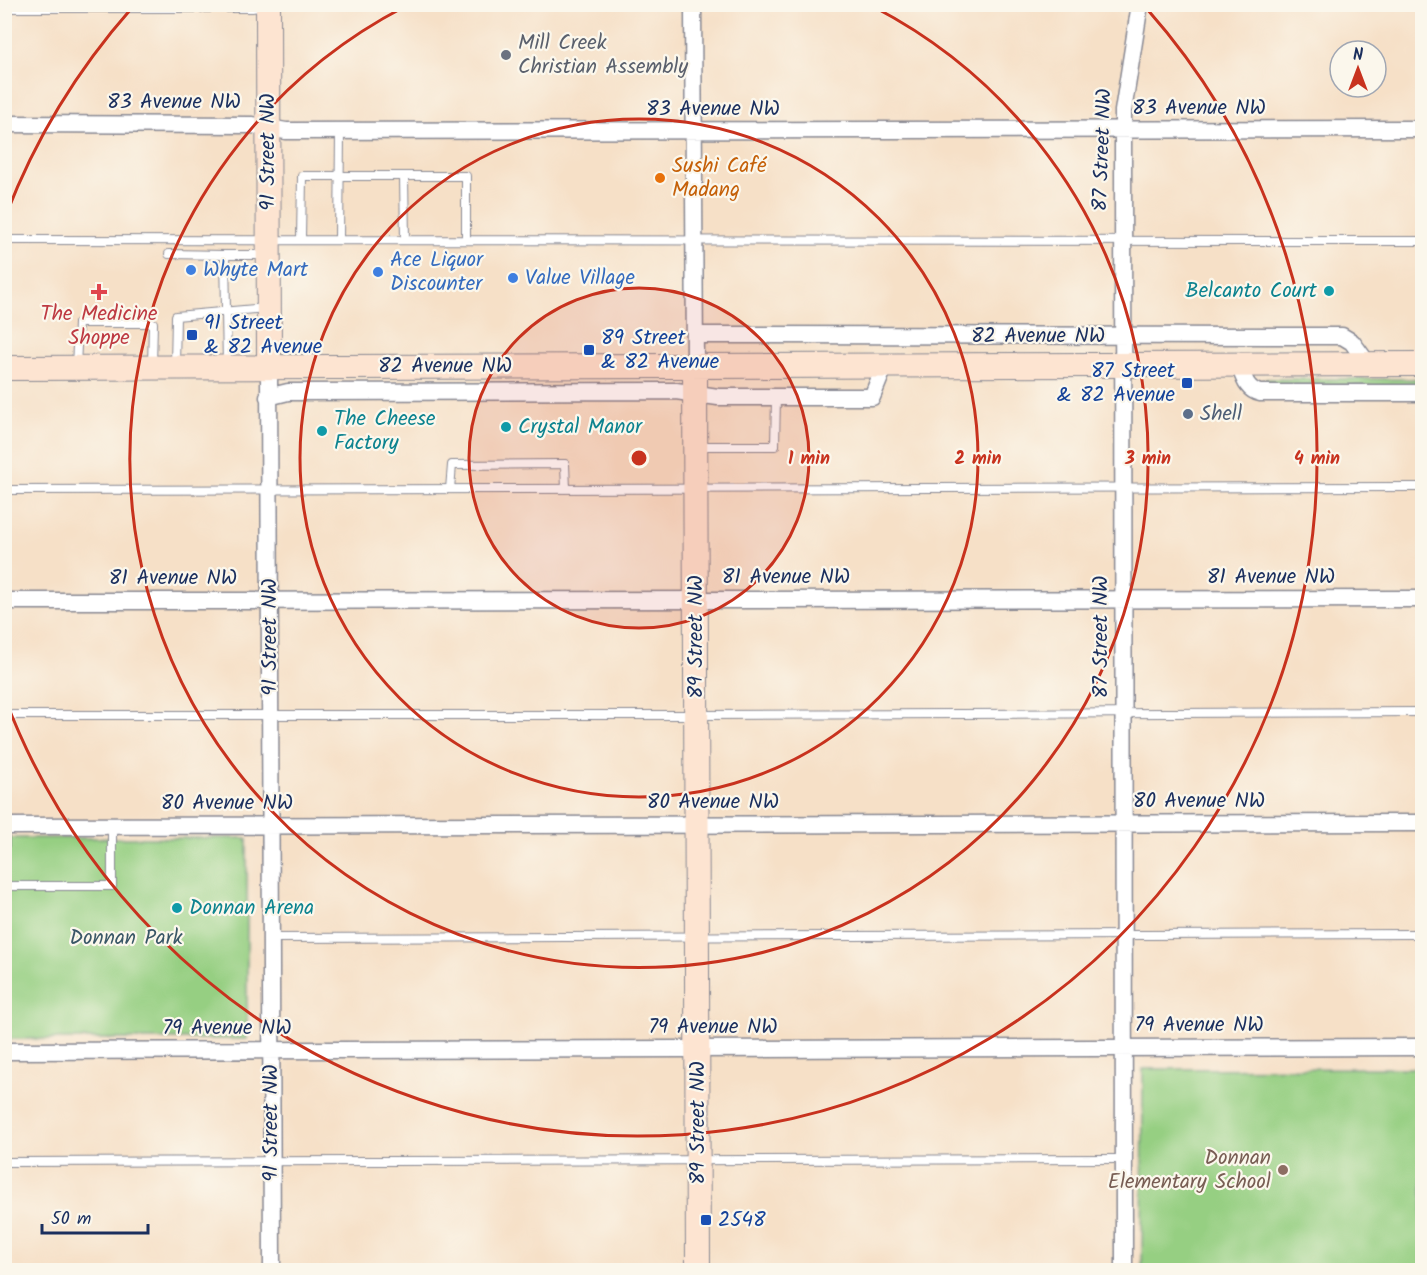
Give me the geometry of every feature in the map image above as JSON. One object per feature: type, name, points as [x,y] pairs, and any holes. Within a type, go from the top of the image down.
[{"type":"main road","name":"91 Street NW","points":[[269,367],[270,5]]},
{"type":"main road","name":"82 Avenue NW","points":[[4,368],[1422,364]]},
{"type":"main road","name":"89 Street NW","points":[[695,366],[698,1270]]},
{"type":"street","name":"89 Street NW","points":[[693,4],[695,366]]},
{"type":"street","name":"87 Street NW","points":[[1124,1270],[1123,111],[1140,4]]},
{"type":"street","name":"83 Avenue NW","points":[[4,124],[252,125],[286,131],[1422,129]]},
{"type":"street","name":"82 Avenue NW","points":[[695,335],[1342,336],[1352,342],[1368,364]]},
{"type":"street","name":"82 Avenue NW","points":[[268,397],[300,392],[676,391],[718,397],[872,397],[885,365]]},
{"type":"street","points":[[1239,365],[1248,387],[1260,393],[1422,393]]},
{"type":"street","name":"91 Street NW","points":[[269,367],[272,1270]]},
{"type":"street","name":"81 Avenue NW","points":[[4,602],[1422,599]]},
{"type":"street","name":"80 Avenue NW","points":[[5,826],[1422,823]]},
{"type":"street","name":"79 Avenue NW","points":[[4,1051],[1422,1047]]},
{"type":"lane","points":[[4,8],[252,8],[270,5]]},
{"type":"lane","points":[[339,240],[340,131]]},
{"type":"lane","points":[[301,240],[302,176],[466,176],[466,240]]},
{"type":"lane","points":[[404,176],[405,240]]},
{"type":"lane","points":[[4,240],[269,248]]},
{"type":"lane","points":[[170,254],[225,255],[301,240],[1422,241]]},
{"type":"lane","points":[[225,255],[227,367]]},
{"type":"lane","points":[[163,367],[176,316],[269,308]]},
{"type":"lane","points":[[76,367],[78,323],[153,323],[163,367]]},
{"type":"lane","points":[[696,446],[775,446],[776,397]]},
{"type":"lane","points":[[450,489],[452,465],[565,464],[566,489]]},
{"type":"lane","points":[[4,490],[1422,487]]},
{"type":"lane","points":[[4,715],[1422,712]]},
{"type":"lane","points":[[5,826],[5,886],[112,886],[112,825]]},
{"type":"lane","points":[[271,938],[1422,934]]},
{"type":"lane","points":[[4,1162],[1124,1159]]},
{"type":"green space","points":[[1264,379],[1422,379],[1422,386],[1262,385]]},
{"type":"green space","name":"Donnan Park","points":[[5,838],[247,838],[247,1039],[5,1039]]},
{"type":"green space","name":"Donnan Elementary School","points":[[1422,1068],[1422,1270],[1142,1270],[1143,1069]]},
{"type":"place","name":"Mill Creek Christian Assembly","points":[[506,55]]},
{"type":"place","name":"Sushi Café Madang","points":[[660,178]]},
{"type":"place","name":"Whyte Mart","points":[[191,270]]},
{"type":"place","name":"Ace Liquor Discounter","points":[[378,272]]},
{"type":"place","name":"Value Village","points":[[513,278]]},
{"type":"place","name":"Belcanto Court","points":[[1329,291]]},
{"type":"place","name":"The Medicine Shoppe","points":[[99,292]]},
{"type":"place","name":"91 Street & 82 Avenue","points":[[192,335]]},
{"type":"place","name":"89 Street & 82 Avenue","points":[[589,350]]},
{"type":"place","name":"87 Street & 82 Avenue","points":[[1187,383]]},
{"type":"place","name":"Shell","points":[[1188,414]]},
{"type":"place","name":"Crystal Manor","points":[[506,427]]},
{"type":"place","name":"The Cheese Factory","points":[[322,431]]},
{"type":"place","name":"Donnan Arena","points":[[177,908]]},
{"type":"place","name":"Donnan Elementary School","points":[[1283,1170]]},
{"type":"place","name":"2548","points":[[706,1220]]}]
